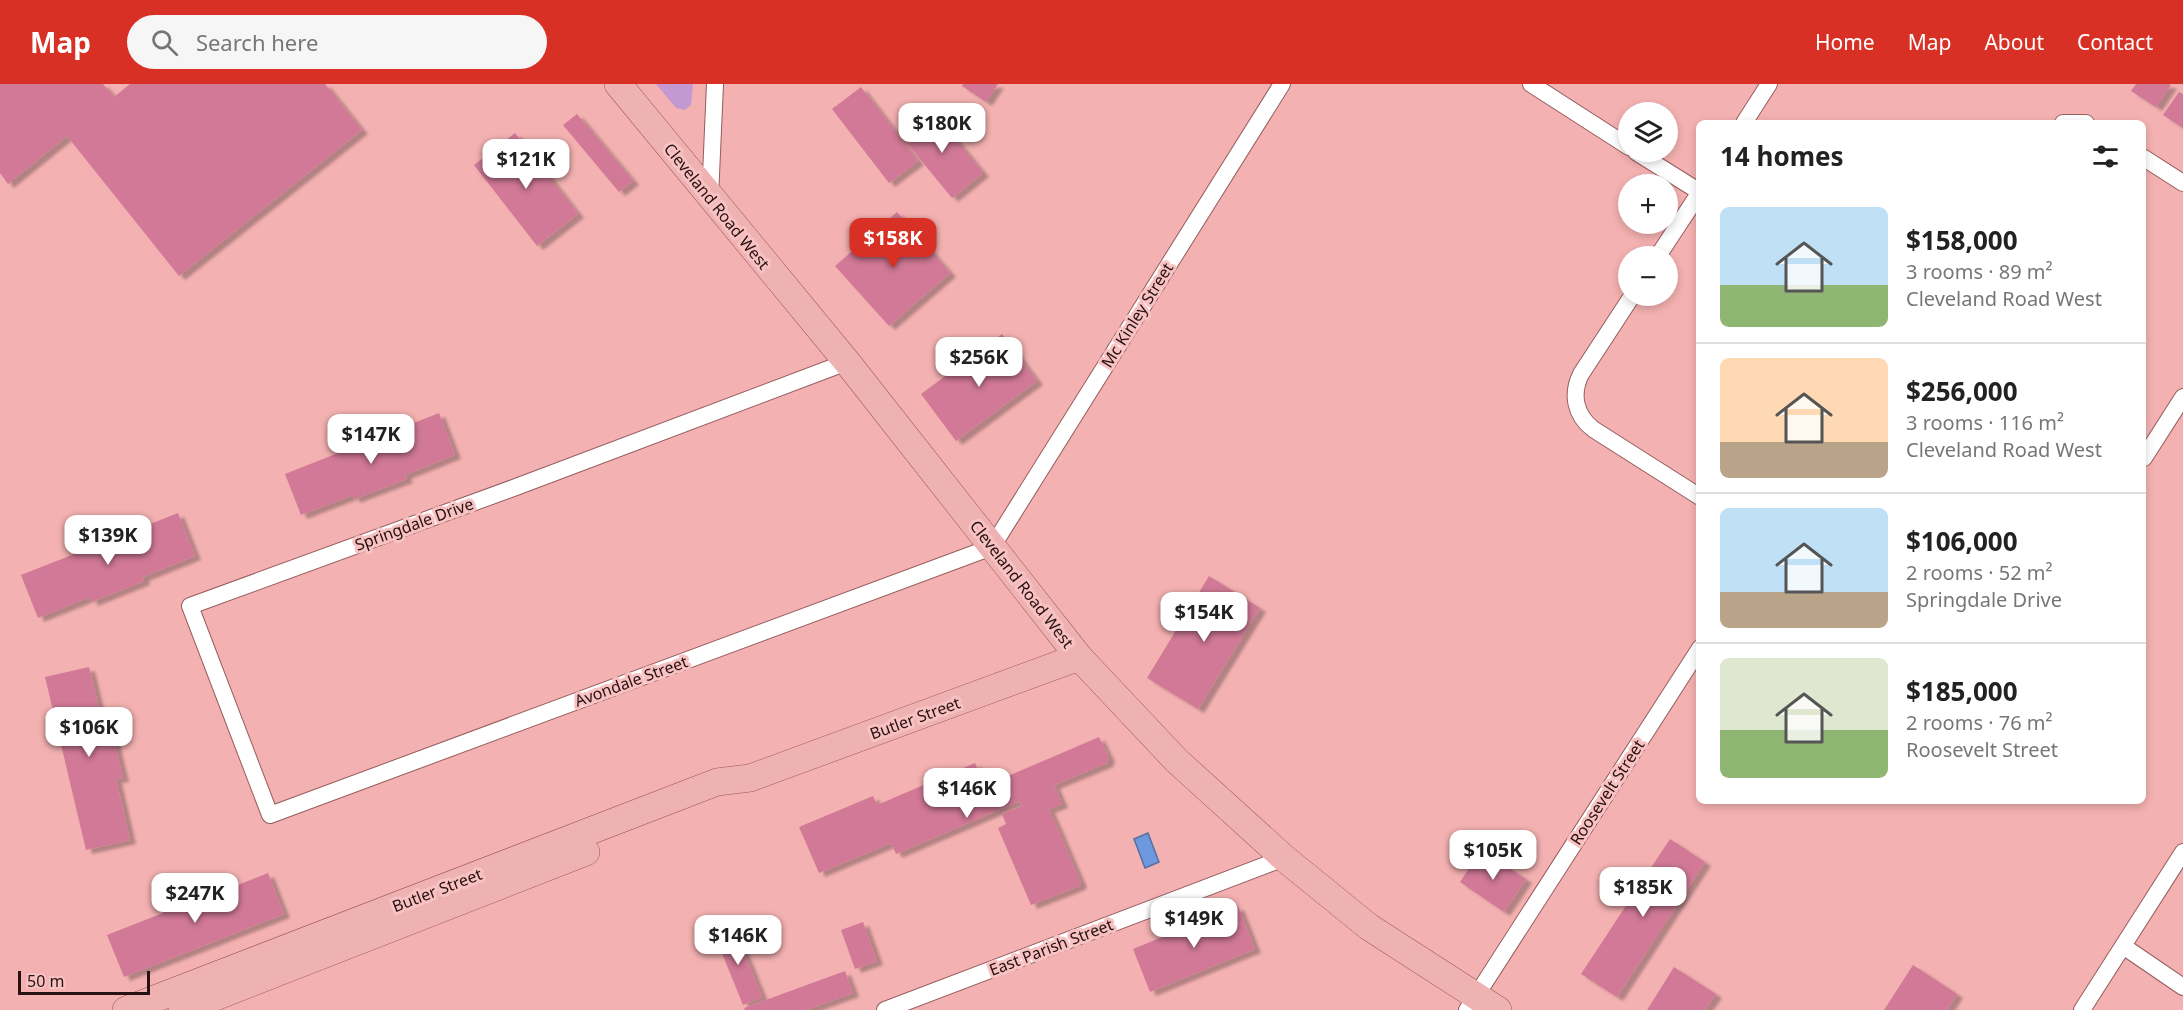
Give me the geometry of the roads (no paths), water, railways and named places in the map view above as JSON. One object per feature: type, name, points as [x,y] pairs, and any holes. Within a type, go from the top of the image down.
[{"type":"main road","name":"Cleveland Road West","points":[[618,84],[710,199],[847,362],[1079,657],[1177,761],[1284,858],[1368,927],[1480,1005]]},
{"type":"main road","name":"Butler Street","points":[[126,1010],[717,782],[750,778],[1079,657]]},
{"type":"main road","name":"Butler Street","points":[[182,1010],[724,799],[750,778]]},
{"type":"street","points":[[710,199],[715,84]]},
{"type":"street","name":"Mc Kinley Street","points":[[992,547],[1282,84]]},
{"type":"street","points":[[1531,84],[1618,140]]},
{"type":"street","points":[[1746,120],[1769,84]]},
{"type":"street","points":[[2146,159],[2183,183]]},
{"type":"street","points":[[1652,162],[1696,190]]},
{"type":"street","points":[[1665,246],[1696,198]]},
{"type":"street","points":[[1625,306],[1581,374],[1576,388],[1576,402],[1581,416],[1593,429],[1696,495]]},
{"type":"street","name":"Springdale Drive","points":[[270,814],[190,606],[516,487],[847,362]]},
{"type":"street","points":[[2146,455],[2183,397]]},
{"type":"street","name":"Avondale Street","points":[[270,814],[992,547]]},
{"type":"street","name":"Roosevelt Street","points":[[1480,1005],[1696,654]]},
{"type":"street","points":[[2082,1010],[2183,852]]},
{"type":"street","name":"East Parish Street","points":[[885,1010],[1284,858]]},
{"type":"street","points":[[2123,946],[2183,987]]},
{"type":"water","points":[[1148,833],[1159,862],[1145,868],[1134,839]]}]
